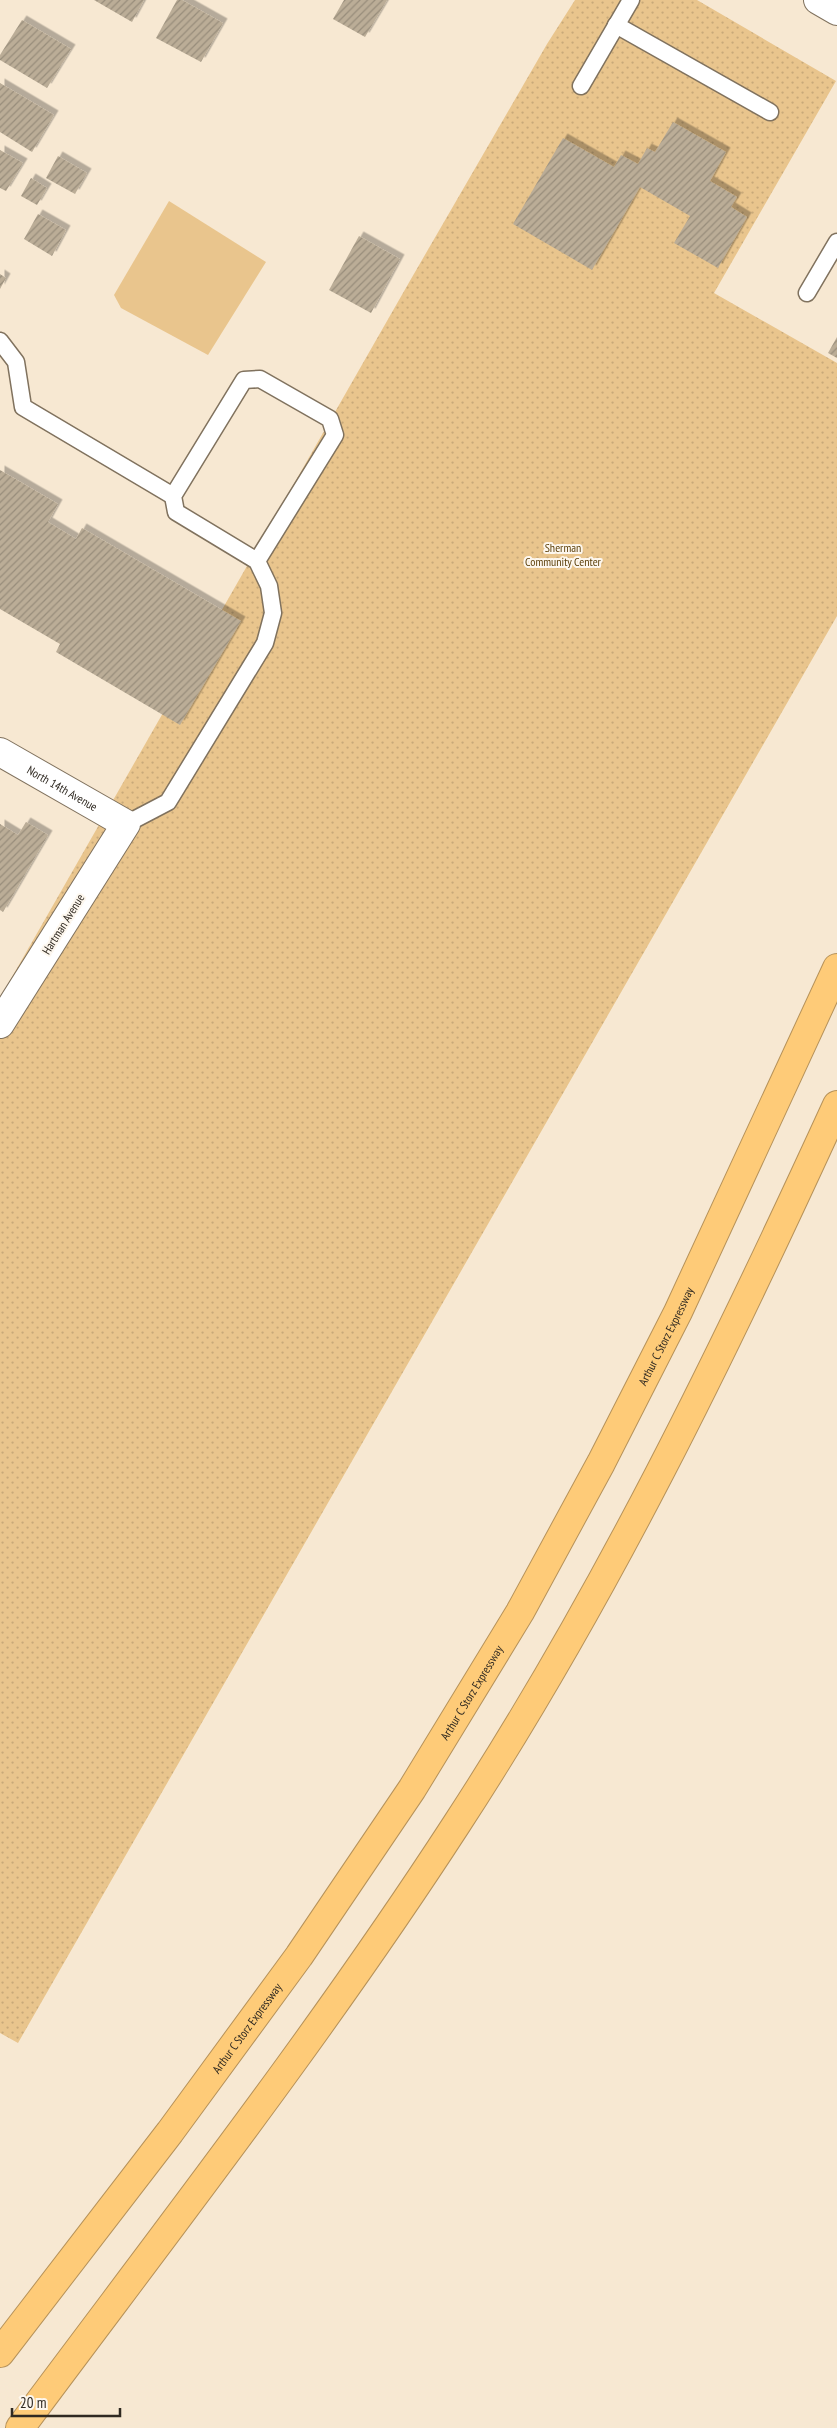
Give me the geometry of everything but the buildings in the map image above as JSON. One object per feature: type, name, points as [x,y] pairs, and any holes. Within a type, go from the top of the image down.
[{"type":"highway","name":"Arthur C Storz Expressway","points":[[0,2353],[170,2132],[299,1956],[412,1789],[520,1612],[601,1463],[678,1312],[837,968]]},
{"type":"highway","points":[[20,2428],[349,1985],[458,1823],[565,1646],[647,1497],[723,1346],[837,1105]]},
{"type":"street","points":[[818,0],[837,11]]},
{"type":"street","name":"North 14th Avenue","points":[[0,752],[126,824]]},
{"type":"street","name":"Hartman Avenue","points":[[0,1024],[126,824]]},
{"type":"lane","points":[[581,86],[631,0]]},
{"type":"lane","points":[[616,25],[770,112]]},
{"type":"lane","points":[[807,293],[837,242]]},
{"type":"lane","points":[[0,341],[16,362],[23,407],[172,496],[176,512],[257,561],[269,586],[273,613],[265,642],[168,802],[126,824]]},
{"type":"lane","points":[[172,496],[244,380],[260,379],[330,418],[335,435],[257,561]]},
{"type":"green space","name":"Sherman Community Center","points":[[575,0],[697,0],[836,81],[714,293],[837,363],[837,616],[18,2043],[0,2033],[0,998],[411,279],[547,44]]},
{"type":"green space","points":[[169,201],[266,262],[208,355],[121,308],[114,295]]}]
